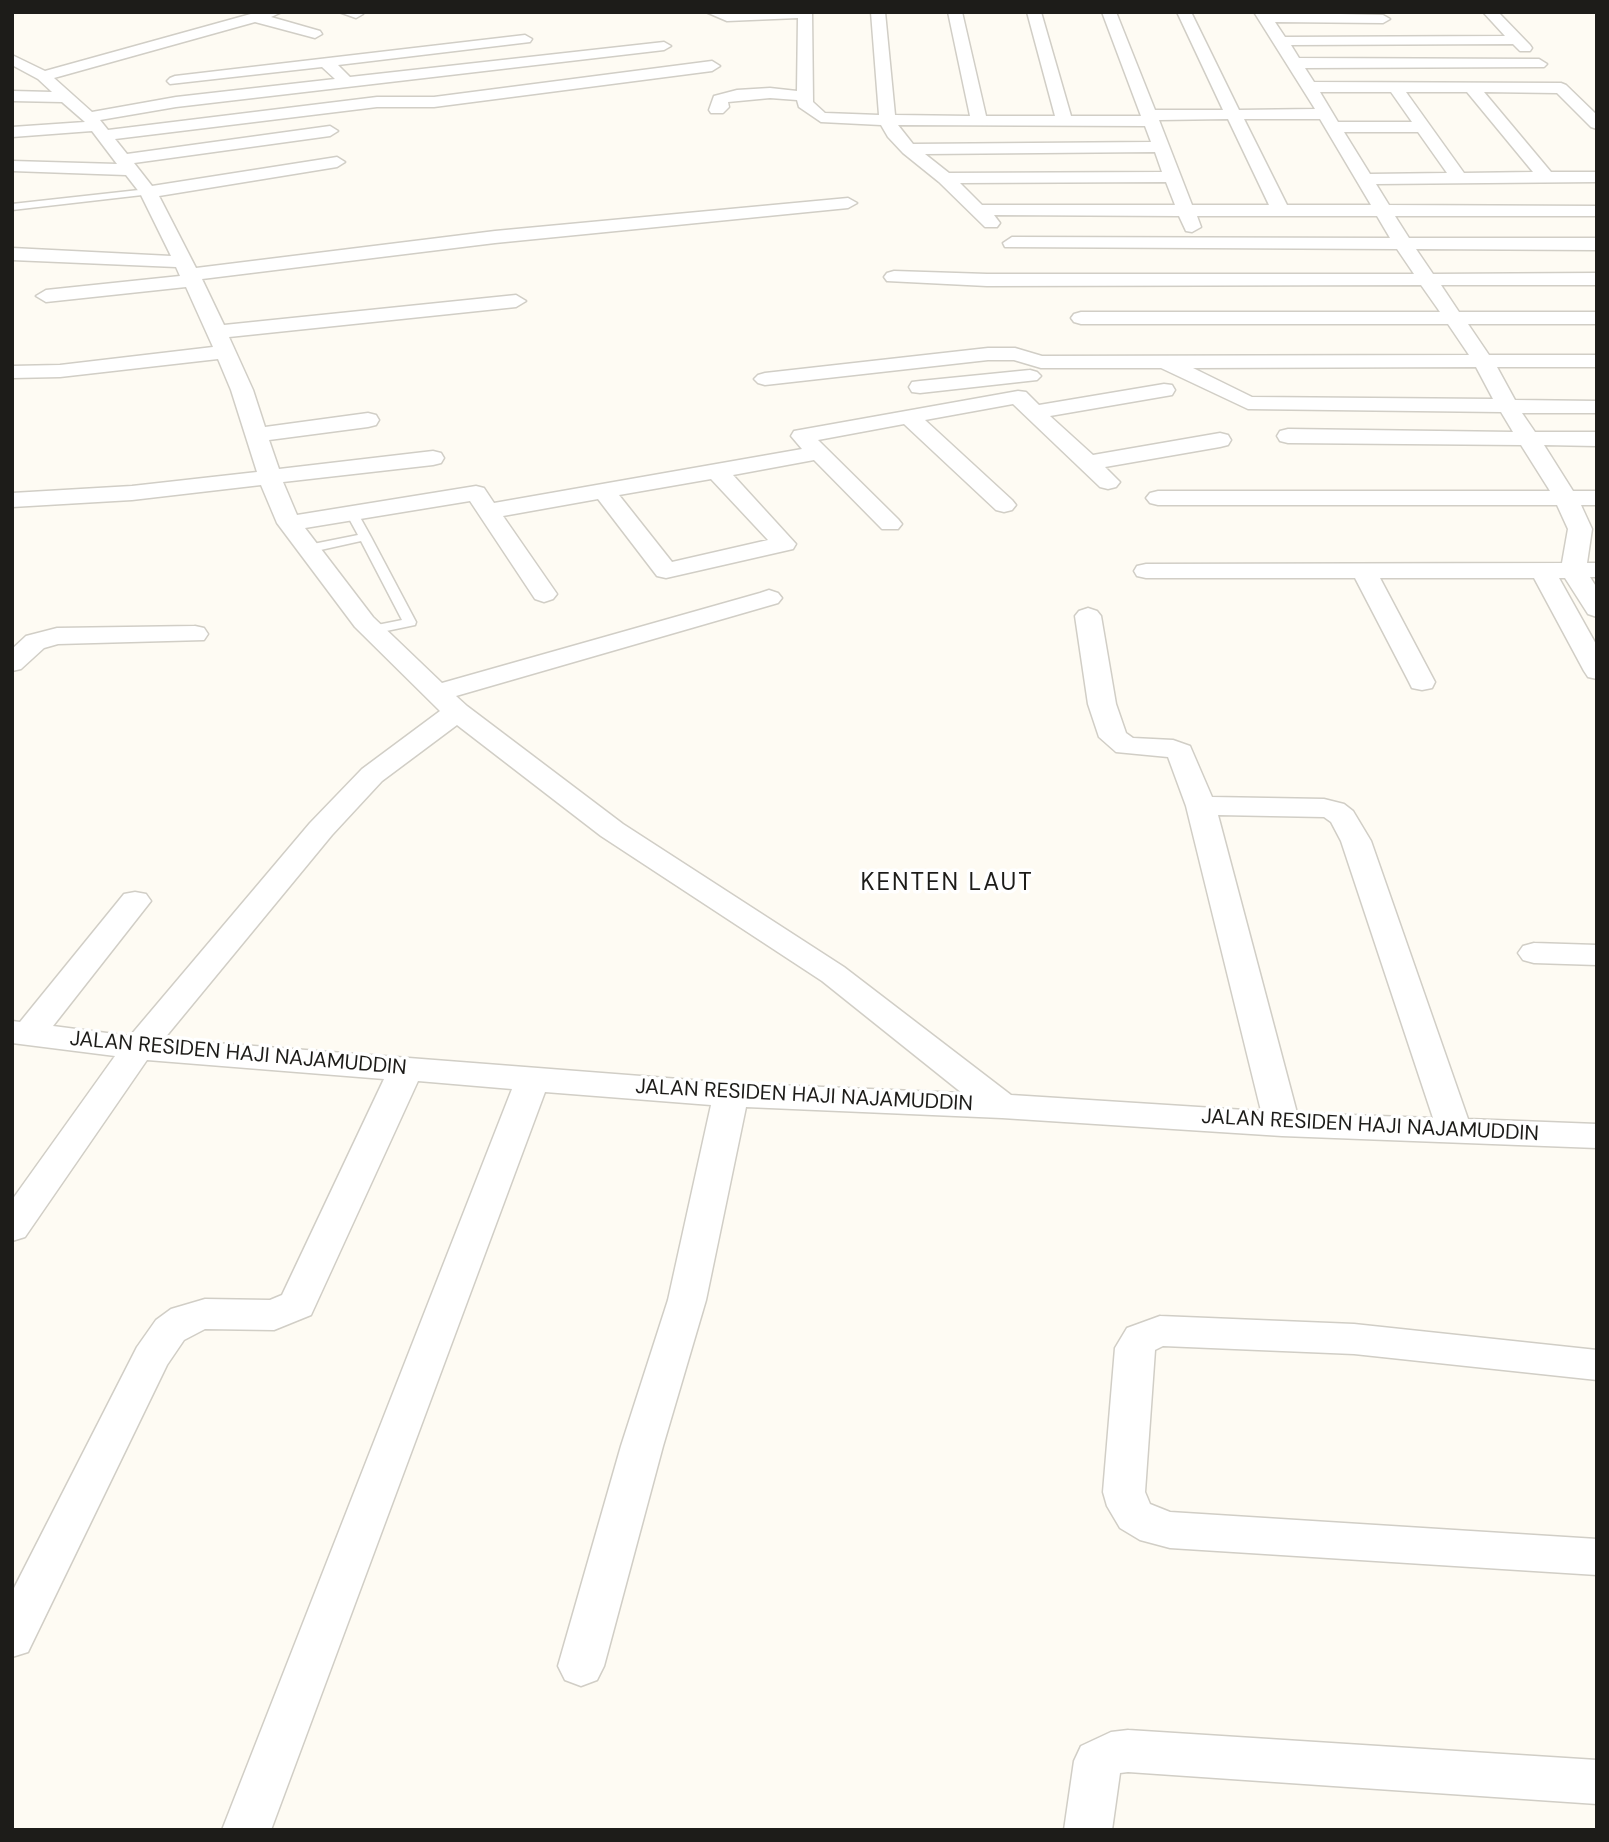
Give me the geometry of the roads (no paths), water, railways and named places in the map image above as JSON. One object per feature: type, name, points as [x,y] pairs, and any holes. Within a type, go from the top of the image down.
[{"type":"street","points":[[43,76],[275,12]]},
{"type":"street","points":[[713,12],[727,17],[804,13],[805,104],[821,117],[979,121],[1235,114],[1423,127]]},
{"type":"street","points":[[878,12],[887,120],[894,134],[945,178],[1050,279],[1071,306],[1105,360]]},
{"type":"street","points":[[955,12],[979,121]]},
{"type":"street","points":[[1034,12],[1065,120]]},
{"type":"street","points":[[1109,12],[1187,209],[1196,242]]},
{"type":"street","points":[[1184,12],[1279,208]]},
{"type":"street","points":[[1264,15],[1401,19]]},
{"type":"street","points":[[1264,15],[1382,211],[1483,361],[1508,407],[1566,498],[1580,529],[1585,570],[1597,609]]},
{"type":"street","points":[[200,17],[224,25]]},
{"type":"street","points":[[254,17],[315,34]]},
{"type":"street","points":[[1490,17],[1517,40],[1561,88],[1588,106],[1597,124]]},
{"type":"street","points":[[107,143],[154,105],[162,87],[172,82],[525,39]]},
{"type":"street","points":[[1279,41],[1517,40]]},
{"type":"street","points":[[154,105],[664,46]]},
{"type":"street","points":[[439,49],[464,70]]},
{"type":"street","points":[[12,58],[43,76],[67,97],[148,192],[218,333],[289,523],[372,630],[447,703],[612,830],[833,974],[1002,1106]]},
{"type":"street","points":[[326,62],[348,84]]},
{"type":"street","points":[[1295,63],[1539,64]]},
{"type":"street","points":[[12,166],[107,143],[377,102],[434,102],[712,66]]},
{"type":"street","points":[[1471,86],[1546,177]]},
{"type":"street","points":[[1308,87],[1561,88]]},
{"type":"street","points":[[1395,87],[1459,178]]},
{"type":"street","points":[[716,110],[721,107],[720,99],[737,94],[805,96]]},
{"type":"street","points":[[12,96],[67,97]]},
{"type":"street","points":[[15,139],[107,143],[330,131]]},
{"type":"street","points":[[15,139],[46,147]]},
{"type":"street","points":[[909,149],[1163,147]]},
{"type":"street","points":[[148,192],[337,162]]},
{"type":"street","points":[[945,178],[1174,177]]},
{"type":"street","points":[[1365,179],[1597,177]]},
{"type":"street","points":[[46,296],[185,267],[848,204]]},
{"type":"street","points":[[976,210],[1279,208],[1597,211]]},
{"type":"street","points":[[1012,243],[1597,244]]},
{"type":"street","points":[[12,245],[185,267]]},
{"type":"street","points":[[12,254],[185,267]]},
{"type":"street","points":[[894,277],[1597,279]]},
{"type":"street","points":[[12,372],[60,371],[379,298]]},
{"type":"street","points":[[218,333],[516,301]]},
{"type":"street","points":[[1071,306],[1453,318],[1597,318]]},
{"type":"street","points":[[765,379],[975,354],[1015,354],[1041,362],[1597,361]]},
{"type":"street","points":[[1161,360],[1248,404],[1597,407]]},
{"type":"street","points":[[920,387],[1042,374],[1047,370],[1041,362]]},
{"type":"street","points":[[1033,412],[1164,390]]},
{"type":"street","points":[[891,524],[802,436],[1018,397],[1108,482]]},
{"type":"street","points":[[909,417],[1004,505]]},
{"type":"street","points":[[257,435],[368,420]]},
{"type":"street","points":[[1288,436],[1597,439]]},
{"type":"street","points":[[1087,463],[1220,440]]},
{"type":"street","points":[[489,511],[817,453]]},
{"type":"street","points":[[12,500],[132,493],[433,458]]},
{"type":"street","points":[[604,491],[666,571],[784,544],[717,471]]},
{"type":"street","points":[[289,523],[476,493],[544,594]]},
{"type":"street","points":[[1158,498],[1597,498]]},
{"type":"street","points":[[1542,570],[1597,671]]},
{"type":"street","points":[[1146,571],[1585,570]]},
{"type":"street","points":[[1364,571],[1422,682]]},
{"type":"street","points":[[12,1228],[138,1048],[274,884],[372,775],[405,748],[447,703],[769,598]]},
{"type":"street","points":[[1088,616],[1102,704],[1114,737],[1126,746],[1169,747],[1178,750],[1200,806],[1282,1124]]},
{"type":"street","points":[[12,663],[36,642],[57,636],[195,634]]},
{"type":"street","points":[[1200,806],[1324,808],[1334,810],[1343,817],[1356,841],[1455,1132]]},
{"type":"street","points":[[21,1033],[135,901]]},
{"type":"street","points":[[1535,953],[1597,955]]},
{"type":"street","name":"JALAN RESIDEN HAJI NAJAMUDDIN","points":[[21,1033],[138,1048],[731,1095],[1002,1106],[1282,1124],[1597,1136]]},
{"type":"street","points":[[12,1638],[151,1358],[170,1330],[196,1315],[274,1315],[297,1305],[406,1069]]},
{"type":"street","points":[[246,1830],[533,1081]]},
{"type":"street","points":[[581,1666],[642,1446],[687,1300],[731,1095]]},
{"type":"street","points":[[1597,1365],[1354,1339],[1160,1331],[1141,1339],[1135,1348],[1124,1492],[1135,1516],[1155,1527],[1170,1530],[1597,1557]]},
{"type":"street","points":[[1088,1830],[1098,1761],[1111,1754],[1128,1751],[1597,1782]]},
{"type":"lane","points":[[12,206],[148,192]]},
{"type":"lane","points":[[352,513],[410,622],[372,630]]},
{"type":"lane","points":[[307,549],[365,537]]},
{"type":"district","name":"KENTEN LAUT","points":[[947,884]]}]
